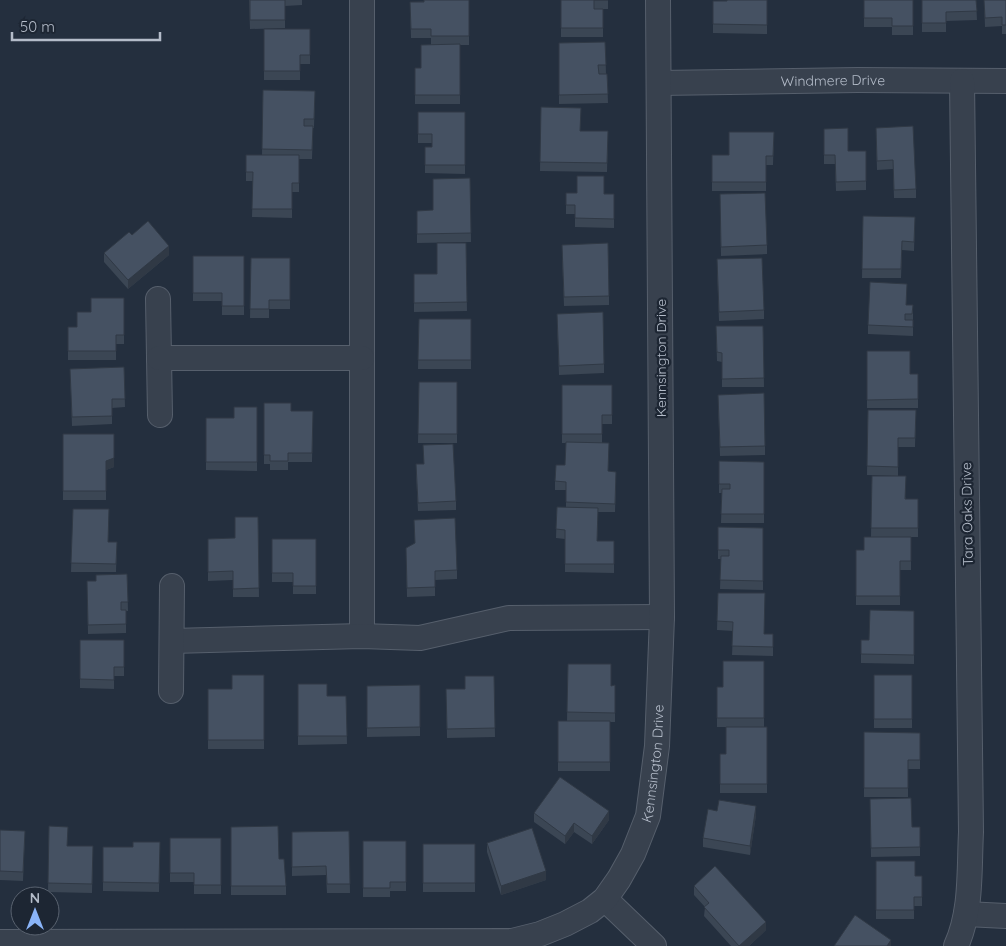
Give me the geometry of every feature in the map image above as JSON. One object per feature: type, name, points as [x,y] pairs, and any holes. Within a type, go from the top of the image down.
[{"type":"street","points":[[362,0],[362,636]]},
{"type":"street","name":"Kennsington Drive","points":[[6,943],[238,944],[512,941],[540,934],[590,911],[604,899],[619,879],[633,854],[648,816],[657,746],[662,617],[658,0]]},
{"type":"street","name":"Windmere Drive","points":[[660,83],[1006,80]]},
{"type":"street","name":"Tara Oaks Drive","points":[[956,946],[961,935],[969,892],[970,814],[962,81]]},
{"type":"street","points":[[158,299],[160,415]]},
{"type":"street","points":[[159,358],[362,358]]},
{"type":"street","points":[[171,691],[172,586]]},
{"type":"street","points":[[172,641],[362,636],[420,638],[509,618],[662,617]]},
{"type":"street","points":[[604,899],[654,946]]},
{"type":"street","points":[[966,914],[1006,916]]},
{"type":"building","points":[[250,0],[285,0],[285,20],[250,20]]},
{"type":"building","points":[[424,0],[469,0],[469,36],[431,36],[431,29],[411,29],[410,2],[424,2]]},
{"type":"building","points":[[561,0],[594,0],[594,9],[603,9],[603,28],[561,28]]},
{"type":"building","points":[[767,0],[767,25],[713,24],[713,1]]},
{"type":"building","points":[[864,0],[913,0],[913,26],[892,26],[892,18],[864,18]]},
{"type":"building","points":[[922,0],[976,0],[977,11],[946,12],[946,23],[922,23]]},
{"type":"building","points":[[984,0],[1006,0],[1006,25],[1002,25],[1002,17],[985,18]]},
{"type":"building","points":[[264,29],[310,29],[310,55],[300,55],[300,71],[264,71]]},
{"type":"building","points":[[605,42],[606,65],[598,65],[599,74],[607,74],[608,94],[559,95],[559,43]]},
{"type":"building","points":[[460,44],[460,95],[415,95],[415,68],[421,68],[421,45]]},
{"type":"building","points":[[263,90],[315,91],[314,119],[304,119],[304,126],[313,126],[312,150],[262,149]]},
{"type":"building","points":[[541,107],[581,108],[580,131],[608,131],[607,163],[540,162]]},
{"type":"building","points":[[418,112],[465,112],[465,165],[425,165],[425,147],[432,147],[432,134],[418,134]]},
{"type":"building","points":[[913,126],[916,189],[894,190],[893,160],[877,161],[876,128]]},
{"type":"building","points":[[848,128],[848,151],[866,151],[866,181],[836,182],[835,155],[824,155],[824,129]]},
{"type":"building","points":[[729,132],[774,132],[773,156],[766,156],[766,182],[712,182],[712,155],[729,155]]},
{"type":"building","points":[[246,155],[299,155],[299,183],[292,183],[292,209],[252,209],[253,172],[246,172]]},
{"type":"building","points":[[577,176],[604,176],[604,194],[614,194],[614,219],[575,218],[575,205],[566,205],[566,193],[577,193]]},
{"type":"building","points":[[470,178],[471,233],[417,234],[417,211],[433,210],[433,179]]},
{"type":"building","points":[[765,193],[767,245],[721,247],[720,194]]},
{"type":"building","points":[[863,216],[915,217],[914,242],[902,241],[901,269],[862,269]]},
{"type":"building","points":[[148,221],[169,246],[128,280],[104,253],[129,232],[132,235]]},
{"type":"building","points":[[437,243],[466,243],[467,302],[414,303],[414,274],[437,274]]},
{"type":"building","points":[[608,243],[609,296],[564,297],[562,245]]},
{"type":"building","points":[[193,256],[244,256],[244,306],[222,306],[222,293],[193,293]]},
{"type":"building","points":[[251,258],[290,258],[290,300],[269,300],[269,309],[250,309]]},
{"type":"building","points":[[762,258],[764,310],[719,312],[717,259]]},
{"type":"building","points":[[870,282],[907,284],[906,305],[913,305],[912,314],[905,314],[905,320],[913,320],[913,327],[868,325]]},
{"type":"building","points":[[91,298],[124,298],[124,335],[116,335],[116,351],[68,351],[68,327],[77,327],[77,312],[91,312]]},
{"type":"building","points":[[603,312],[604,364],[559,366],[557,314]]},
{"type":"building","points":[[419,319],[471,319],[471,360],[418,360]]},
{"type":"building","points":[[716,326],[763,326],[764,378],[722,379],[722,353],[717,352]]},
{"type":"building","points":[[867,351],[910,351],[910,374],[918,374],[918,399],[867,400]]},
{"type":"building","points":[[124,367],[125,399],[112,399],[112,416],[72,417],[70,369]]},
{"type":"building","points":[[419,382],[457,382],[457,434],[418,434]]},
{"type":"building","points":[[562,385],[612,385],[612,415],[602,415],[602,434],[562,434]]},
{"type":"building","points":[[764,393],[765,446],[720,447],[718,395]]},
{"type":"building","points":[[264,403],[291,403],[291,411],[313,411],[312,453],[288,453],[288,461],[270,461],[270,455],[264,455]]},
{"type":"building","points":[[234,407],[257,407],[257,462],[206,462],[206,418],[234,418]]},
{"type":"building","points":[[868,410],[916,410],[915,438],[898,438],[898,467],[867,466]]},
{"type":"building","points":[[63,434],[114,434],[114,458],[106,461],[106,491],[63,491]]},
{"type":"building","points":[[566,442],[609,443],[608,471],[616,472],[615,504],[566,502],[566,482],[555,481],[556,465],[565,465]]},
{"type":"building","points":[[453,444],[456,501],[418,503],[416,464],[424,464],[423,445]]},
{"type":"building","points":[[719,461],[764,462],[764,514],[721,514],[722,489],[730,489],[730,484],[719,484]]},
{"type":"building","points":[[872,476],[906,476],[905,499],[918,499],[918,528],[871,528]]},
{"type":"building","points":[[557,507],[598,508],[597,541],[614,541],[614,564],[565,564],[565,530],[556,529]]},
{"type":"building","points":[[73,509],[109,509],[108,542],[117,542],[116,564],[71,563]]},
{"type":"building","points":[[235,517],[258,517],[259,588],[233,589],[233,571],[208,572],[208,539],[235,538]]},
{"type":"building","points":[[455,518],[457,570],[435,571],[435,587],[407,588],[406,548],[415,543],[414,520]]},
{"type":"building","points":[[718,527],[763,528],[763,581],[720,580],[721,556],[729,556],[729,550],[718,550]]},
{"type":"building","points":[[864,537],[911,537],[911,561],[900,561],[900,596],[856,596],[856,550],[864,550]]},
{"type":"building","points":[[272,539],[316,539],[316,586],[293,586],[293,573],[272,573]]},
{"type":"building","points":[[127,574],[128,602],[121,602],[121,610],[126,610],[126,624],[88,625],[87,581],[96,581],[96,575]]},
{"type":"building","points":[[718,593],[765,593],[764,634],[773,634],[773,647],[732,646],[733,622],[717,621]]},
{"type":"building","points":[[870,610],[914,611],[914,655],[861,654],[861,640],[869,640]]},
{"type":"building","points":[[80,640],[124,640],[124,667],[114,667],[114,680],[80,679]]},
{"type":"building","points":[[723,661],[764,661],[764,718],[717,718],[717,687],[723,687]]},
{"type":"building","points":[[568,664],[611,664],[611,686],[615,685],[615,713],[567,712]]},
{"type":"building","points":[[232,675],[264,675],[264,740],[208,740],[208,689],[232,689]]},
{"type":"building","points":[[874,675],[912,675],[912,719],[874,719]]},
{"type":"building","points":[[465,676],[494,676],[495,728],[447,729],[446,689],[465,689]]},
{"type":"building","points":[[298,684],[327,684],[327,696],[346,696],[347,736],[298,736]]},
{"type":"building","points":[[420,685],[420,727],[367,728],[367,686]]},
{"type":"building","points":[[558,721],[610,721],[610,762],[558,762]]},
{"type":"building","points":[[726,727],[767,727],[767,784],[720,784],[720,754],[726,754]]},
{"type":"building","points":[[864,732],[920,733],[920,760],[908,760],[908,788],[864,788]]},
{"type":"building","points":[[560,777],[609,811],[592,836],[574,823],[565,836],[534,813]]},
{"type":"building","points":[[911,798],[912,827],[920,827],[920,847],[871,848],[870,799]]},
{"type":"building","points":[[719,800],[756,806],[750,846],[703,838],[708,809],[717,811]]},
{"type":"building","points":[[49,826],[68,827],[67,846],[93,846],[92,884],[48,883]]},
{"type":"building","points":[[278,826],[279,859],[284,859],[286,886],[231,886],[231,827]]},
{"type":"building","points":[[532,828],[546,871],[501,886],[487,843]]},
{"type":"building","points":[[0,830],[25,831],[23,872],[0,871]]},
{"type":"building","points":[[349,831],[350,884],[327,884],[326,866],[292,867],[292,832]]},
{"type":"building","points":[[170,838],[221,838],[221,885],[194,885],[194,873],[170,873]]},
{"type":"building","points":[[363,841],[406,841],[406,882],[390,882],[390,888],[363,888]]},
{"type":"building","points":[[133,842],[160,842],[159,883],[103,882],[103,847],[133,847]]},
{"type":"building","points":[[423,844],[475,844],[475,883],[423,883]]},
{"type":"building","points":[[876,861],[915,861],[915,876],[922,876],[922,897],[914,897],[914,910],[876,910]]},
{"type":"building","points":[[715,866],[766,922],[739,946],[704,907],[709,903],[694,886]]},
{"type":"building","points":[[855,915],[891,940],[887,946],[834,946]]}]
